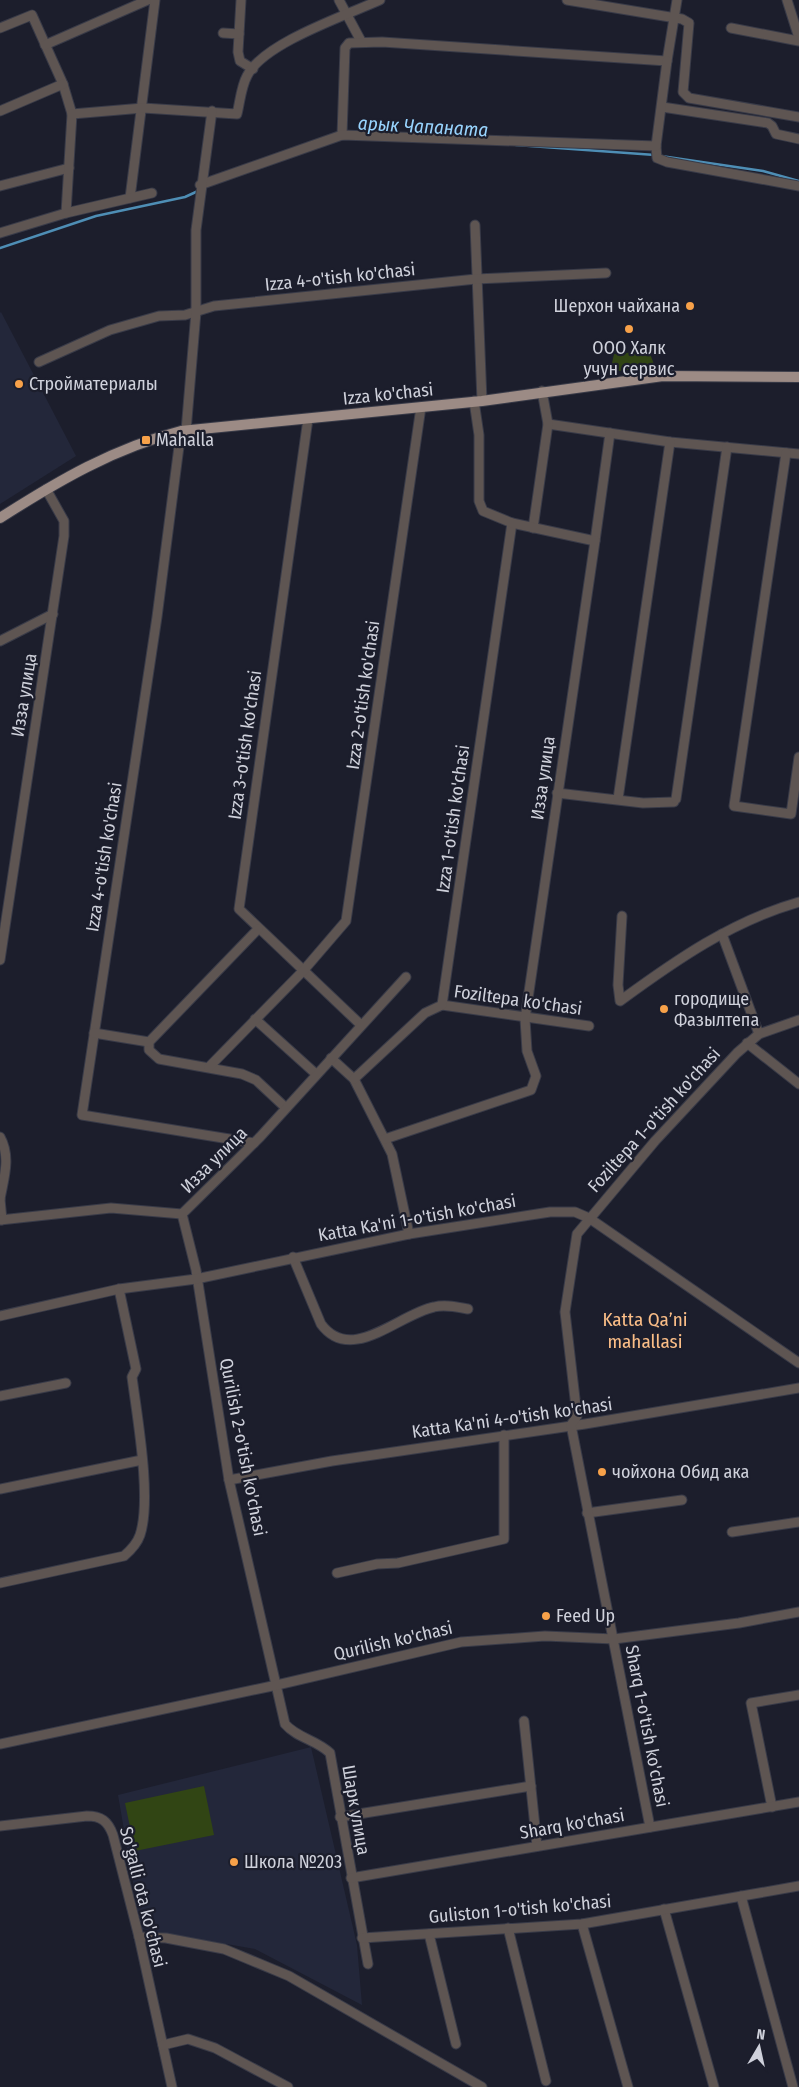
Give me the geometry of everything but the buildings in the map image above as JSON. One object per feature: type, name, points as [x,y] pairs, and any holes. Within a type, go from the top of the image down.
[{"type":"main road","name":"Izza ko'chasi","points":[[0,518],[46,489],[117,452],[146,440],[184,431],[478,401],[674,375],[799,377]]},
{"type":"street","points":[[45,45],[148,0]]},
{"type":"street","points":[[130,198],[155,0]]},
{"type":"street","points":[[241,0],[238,52],[240,61],[253,69]]},
{"type":"street","points":[[339,0],[361,41]]},
{"type":"street","points":[[72,114],[142,108],[237,114],[247,75],[266,56],[293,37],[380,0]]},
{"type":"street","points":[[567,0],[674,17],[689,23],[683,92],[689,98],[799,117]]},
{"type":"street","points":[[677,0],[656,147],[657,158],[799,186]]},
{"type":"street","points":[[731,28],[799,39],[787,0]]},
{"type":"street","points":[[0,28],[32,15],[63,84],[72,114],[66,213]]},
{"type":"street","points":[[223,33],[239,34]]},
{"type":"street","points":[[342,135],[345,48],[349,43],[361,41],[667,61]]},
{"type":"street","points":[[0,111],[63,84]]},
{"type":"street","points":[[662,107],[768,124],[772,126],[776,134],[799,138]]},
{"type":"street","points":[[39,362],[110,330],[159,316],[196,312],[196,230],[200,186],[212,111]]},
{"type":"street","points":[[200,186],[342,135],[656,147]]},
{"type":"street","points":[[0,186],[69,168]]},
{"type":"street","points":[[0,233],[66,213],[152,193]]},
{"type":"street","points":[[475,225],[480,506],[487,514],[512,523],[595,542]]},
{"type":"street","name":"Izza 4-o'tish ko'chasi","points":[[254,1143],[82,1115],[184,431],[196,312],[214,306],[476,279],[606,273]]},
{"type":"street","points":[[533,528],[548,424],[542,391]]},
{"type":"street","name":"Izza 2-o'tish ko'chasi","points":[[209,1067],[303,971],[346,921],[421,407]]},
{"type":"street","name":"Izza 3-o'tish ko'chasi","points":[[308,419],[239,909],[361,1025]]},
{"type":"street","points":[[548,424],[670,442],[799,454]]},
{"type":"street","name":"Изза улица","points":[[385,1140],[531,1090],[536,1076],[527,1051],[525,1019],[610,433]]},
{"type":"street","points":[[618,799],[670,442]]},
{"type":"street","points":[[557,793],[643,803],[675,801],[727,447]]},
{"type":"street","points":[[786,452],[734,806],[790,814],[799,757]]},
{"type":"street","name":"Изза улица","points":[[0,960],[64,536],[64,521],[46,489]]},
{"type":"street","name":"Izza 1-o'tish ko'chasi","points":[[442,1005],[512,523]]},
{"type":"street","name":"Изза улица","points":[[0,641],[52,614]]},
{"type":"street","points":[[622,916],[618,985],[620,1001],[676,960],[722,934],[767,911],[799,902]]},
{"type":"street","points":[[258,928],[149,1042],[149,1050],[159,1059],[242,1074],[256,1080],[286,1108]]},
{"type":"street","points":[[722,934],[759,1034]]},
{"type":"street","name":"Изза улица","points":[[1,1220],[111,1208],[182,1214],[254,1143],[406,977]]},
{"type":"street","points":[[354,1079],[425,1013],[442,1005]]},
{"type":"street","name":"Foziltepa ko'chasi","points":[[442,1005],[525,1019],[588,1026]]},
{"type":"street","points":[[255,1019],[316,1074]]},
{"type":"street","name":"Foziltepa 1-o'tish ko'chasi","points":[[571,1425],[577,1416],[565,1312],[577,1234],[700,1091],[747,1043],[759,1034],[799,1020]]},
{"type":"street","points":[[94,1033],[149,1042]]},
{"type":"street","points":[[747,1043],[799,1084]]},
{"type":"street","points":[[330,1058],[354,1079],[392,1154],[409,1234]]},
{"type":"street","points":[[0,1137],[7,1149],[0,1199],[1,1220]]},
{"type":"street","name":"Katta Ka'ni 1-o'tish ko'chasi","points":[[0,1316],[119,1289],[196,1280],[293,1257],[409,1234],[550,1212],[575,1212],[589,1218],[799,1363]]},
{"type":"street","name":"Qurilish 2-o'tish ko'chasi","points":[[182,1214],[196,1280],[229,1480],[277,1685]]},
{"type":"street","points":[[293,1257],[321,1324],[336,1337],[352,1339],[369,1337],[433,1307],[447,1306],[468,1309]]},
{"type":"street","points":[[0,1582],[124,1556],[134,1548],[142,1526],[142,1460],[132,1377],[136,1369],[119,1289]]},
{"type":"street","points":[[0,1396],[66,1383]]},
{"type":"street","name":"Katta Ka'ni 4-o'tish ko'chasi","points":[[229,1480],[332,1461],[799,1388]]},
{"type":"street","name":"Sharq 1-o'tish ko'chasi","points":[[571,1425],[650,1827]]},
{"type":"street","points":[[338,1573],[377,1564],[398,1563],[504,1539],[504,1435]]},
{"type":"street","points":[[0,1490],[142,1460]]},
{"type":"street","points":[[588,1513],[682,1500]]},
{"type":"street","points":[[732,1532],[799,1522]]},
{"type":"street","name":"Qurilish ko'chasi","points":[[0,1744],[277,1685],[461,1642],[545,1636],[614,1639],[739,1623],[799,1612]]},
{"type":"street","name":"Шарк улица","points":[[277,1685],[285,1724],[292,1731],[319,1744],[330,1753],[340,1818],[368,1964]]},
{"type":"street","points":[[772,1807],[751,1703],[799,1694]]},
{"type":"street","points":[[524,1721],[536,1846]]},
{"type":"street","points":[[340,1818],[531,1786]]},
{"type":"street","name":"Sharq ko'chasi","points":[[351,1878],[799,1802]]},
{"type":"street","name":"So'galli ota ko'chasi","points":[[0,1826],[87,1816],[104,1820],[113,1835],[139,1936],[172,2087]]},
{"type":"street","name":"Guliston 1-o'tish ko'chasi","points":[[362,1938],[582,1924],[799,1886]]},
{"type":"street","points":[[741,1896],[793,2087]]},
{"type":"street","points":[[664,1909],[714,2087]]},
{"type":"street","points":[[582,1924],[628,2087]]},
{"type":"street","points":[[508,1928],[546,2081]]},
{"type":"street","points":[[429,1934],[456,2044]]},
{"type":"street","points":[[139,1936],[166,1938],[224,1949],[289,1976],[482,2087]]},
{"type":"street","points":[[163,2045],[188,2039],[215,2048],[275,2083],[288,2087]]},
{"type":"shaded area","name":"Стройматериалы","points":[[0,313],[76,456],[0,504]]},
{"type":"shaded area","name":"Школа №203","points":[[311,1747],[357,1945],[362,2005],[255,1949],[141,1929],[118,1795]]},
{"type":"green space","points":[[649,351],[655,367],[610,372],[614,354]]},
{"type":"green space","points":[[204,1786],[214,1835],[135,1851],[125,1803]]},
{"type":"waterway","name":"арык Чапаната","points":[[516,145],[655,155]]},
{"type":"waterway","name":"арык Чапаната","points":[[661,156],[763,171],[799,181]]},
{"type":"waterway","name":"арык Чапаната","points":[[0,248],[96,216],[185,197],[198,191]]},
{"type":"place","name":"Шерхон чайхана","points":[[690,306]]},
{"type":"place","name":"ООО Халк учун сервис","points":[[629,329]]},
{"type":"place","name":"Стройматериалы","points":[[19,384]]},
{"type":"place","name":"Mahalla","points":[[146,440]]},
{"type":"place","name":"городище Фазылтепа","points":[[664,1009]]},
{"type":"place","name":"чойхона Обид ака","points":[[602,1472]]},
{"type":"place","name":"Feed Up","points":[[546,1616]]},
{"type":"place","name":"Школа №203","points":[[234,1862]]},
{"type":"district","name":"Katta Qaʼni mahallasi","points":[[645,1330]]}]
